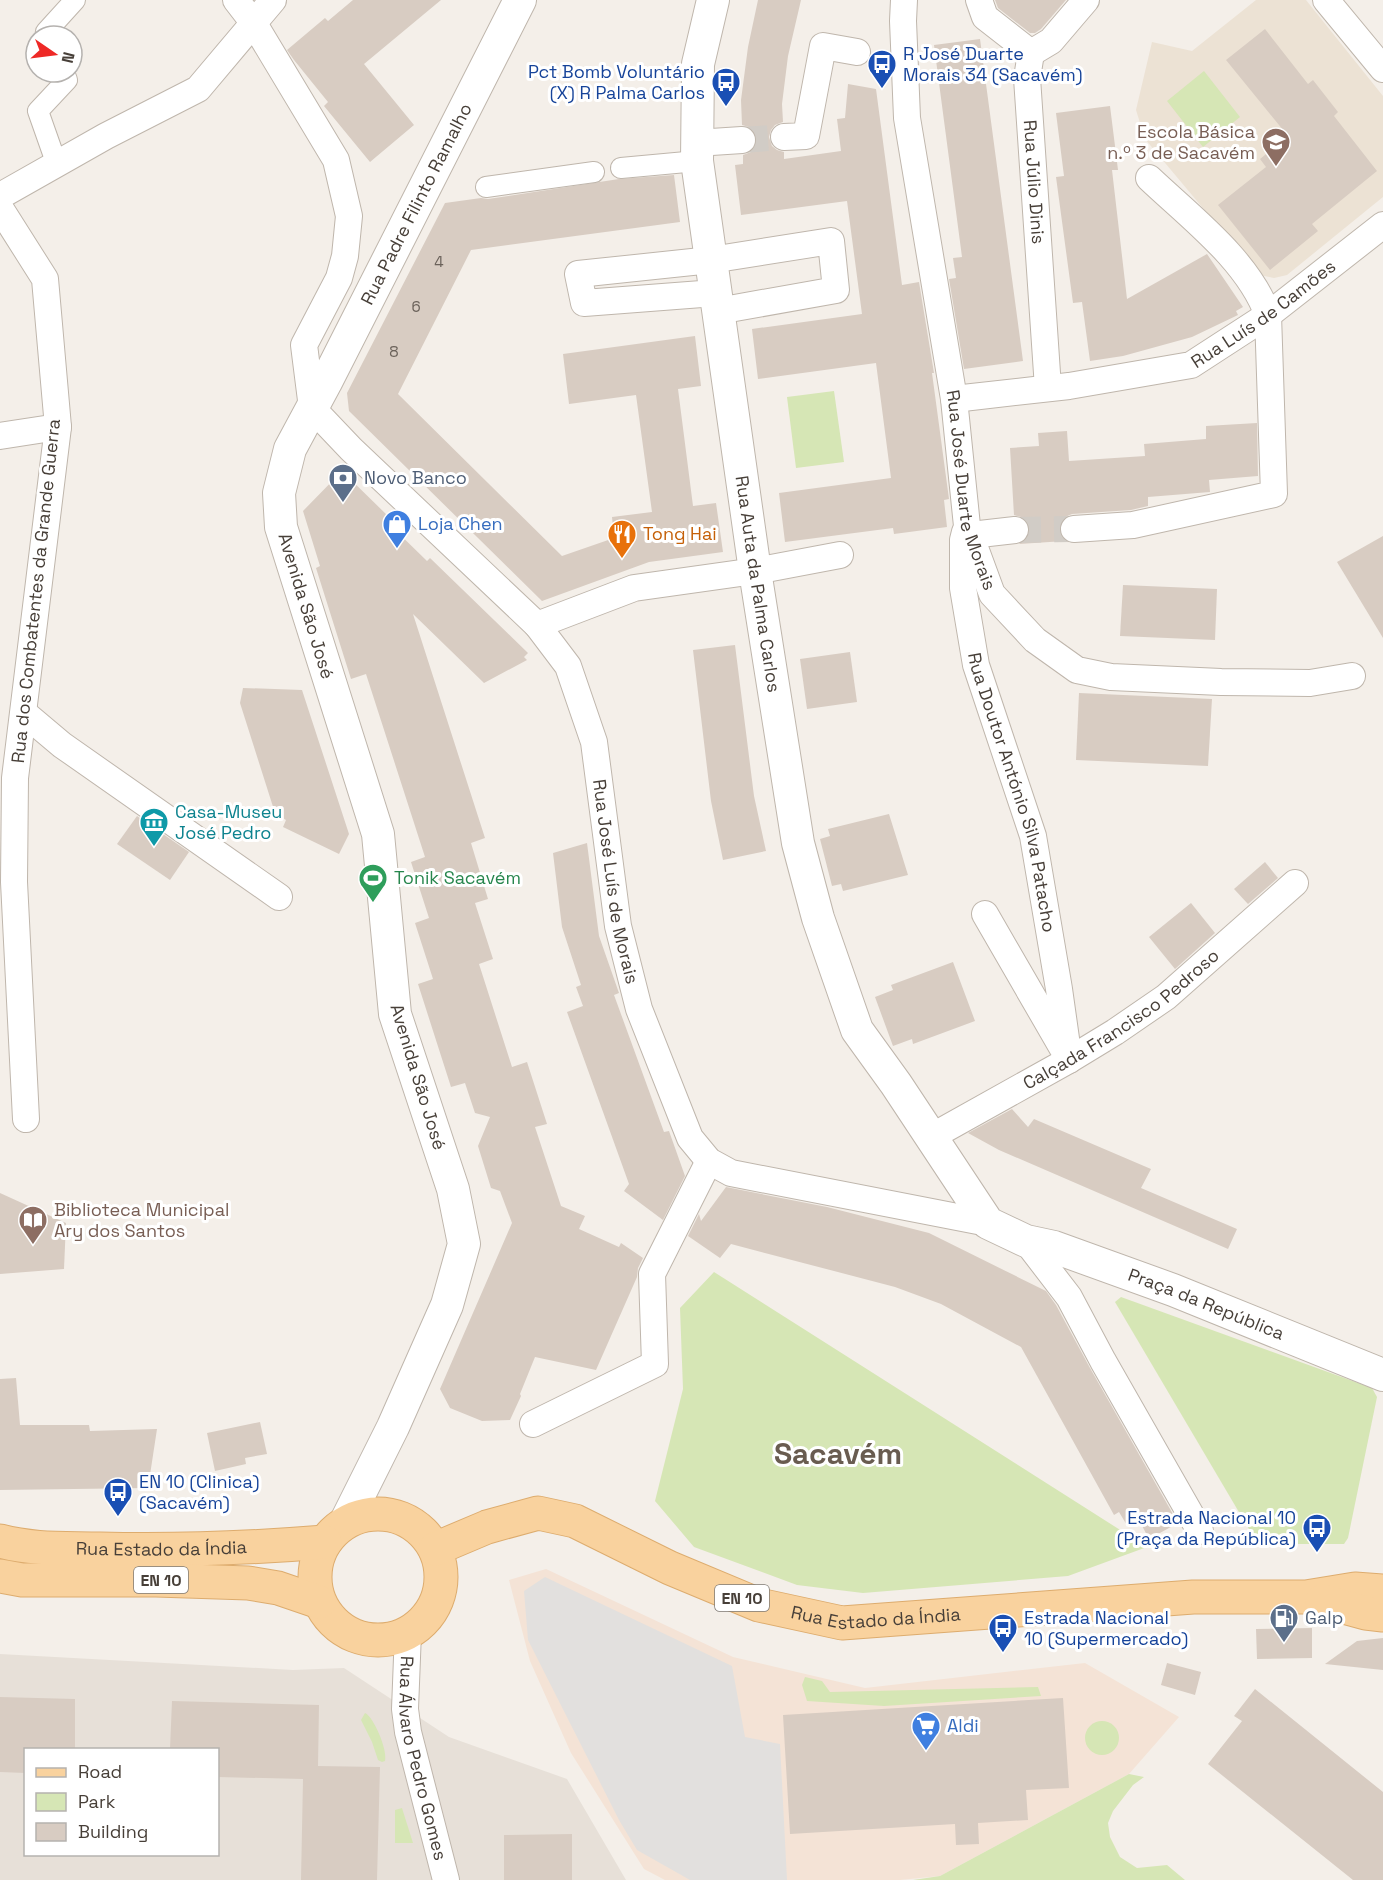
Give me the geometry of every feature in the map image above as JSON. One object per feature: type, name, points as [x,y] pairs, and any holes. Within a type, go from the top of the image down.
[{"type":"main road","name":"EN 10","points":[[335,1532],[369,1513],[393,1514],[410,1522],[424,1533],[435,1549]]},
{"type":"main road","name":"Rua Estado da Índia","points":[[435,1549],[487,1527],[538,1513],[575,1521],[670,1568],[759,1605],[842,1623],[1192,1597],[1306,1597],[1355,1589],[1383,1591]]},
{"type":"main road","name":"Rua Estado da Índia","points":[[0,1541],[24,1547],[118,1550],[248,1548],[335,1532]]},
{"type":"main road","points":[[335,1532],[317,1558],[314,1575],[319,1602],[337,1625],[353,1635],[371,1640],[390,1639],[408,1632],[427,1617],[438,1596],[441,1572],[435,1549]]},
{"type":"main road","name":"Rua Estado da Índia","points":[[0,1576],[22,1580],[156,1580],[248,1584],[278,1588],[319,1602]]},
{"type":"main road","name":"Rua Estado da Índia","points":[[1306,1597],[1366,1613],[1383,1615]]},
{"type":"street","points":[[53,24],[75,0]]},
{"type":"street","points":[[236,0],[253,22],[336,160],[349,216],[345,256],[339,279],[304,345],[312,408]]},
{"type":"street","points":[[0,196],[106,136],[198,89],[273,0]]},
{"type":"street","name":"Rua Padre Filinto Ramalho","points":[[312,408],[520,0]]},
{"type":"street","name":"Rua Auta da Palma Carlos","points":[[713,0],[698,64],[697,152],[755,571],[798,843],[818,918],[857,1030],[931,1137]]},
{"type":"street","name":"Rua José Duarte Morais","points":[[903,0],[907,118],[954,399],[969,530],[992,594],[1035,640],[1077,670],[1111,677],[1221,682],[1310,683],[1352,676]]},
{"type":"street","points":[[979,0],[985,17],[1031,53],[1051,41],[1086,0]]},
{"type":"street","points":[[1326,0],[1383,69]]},
{"type":"street","points":[[784,137],[806,136],[824,46],[857,52]]},
{"type":"street","name":"Rua Júlio Dinis","points":[[1031,53],[1027,78],[1048,388]]},
{"type":"street","points":[[57,165],[38,111],[63,84]]},
{"type":"street","points":[[621,168],[742,140]]},
{"type":"street","points":[[486,187],[594,172]]},
{"type":"street","points":[[1074,529],[1133,525],[1274,494],[1268,315],[1261,296],[1212,236],[1149,178]]},
{"type":"street","name":"Rua dos Combatentes da Grande Guerra","points":[[0,208],[45,279],[58,427],[24,713],[8,773],[26,1119]]},
{"type":"street","name":"Rua Luís de Camões","points":[[954,399],[1048,388],[1191,365],[1268,315],[1383,225]]},
{"type":"street","points":[[831,240],[836,290],[716,302],[584,303],[578,274],[711,260],[831,240]]},
{"type":"street","name":"Rua José Luís de Morais","points":[[312,408],[351,449],[537,625],[568,666],[594,742],[618,926],[639,1008],[690,1138],[709,1161],[731,1173],[987,1223]]},
{"type":"street","name":"Avenida São José","points":[[312,408],[290,449],[279,493],[281,527],[378,834],[395,1014],[453,1189],[464,1244],[447,1305],[393,1427],[335,1532]]},
{"type":"street","points":[[0,436],[58,427]]},
{"type":"street","points":[[969,530],[1016,530]]},
{"type":"street","name":"Rua Doutor António Silva Patacho","points":[[969,530],[963,540],[963,588],[976,665],[1033,836],[1058,977],[1069,1060]]},
{"type":"street","points":[[537,625],[634,588],[755,571],[840,555]]},
{"type":"street","points":[[24,713],[62,745],[279,897]]},
{"type":"street","name":"Calçada Francisco Pedroso","points":[[931,1137],[1069,1060],[1166,997],[1295,883]]},
{"type":"street","points":[[986,914],[1069,1060]]},
{"type":"street","points":[[931,1137],[987,1223]]},
{"type":"street","points":[[533,1424],[655,1364],[652,1274],[709,1161]]},
{"type":"street","name":"Praça da República","points":[[987,1223],[1026,1241],[1054,1247],[1173,1290],[1383,1375]]},
{"type":"street","name":"Praça da República","points":[[1026,1241],[1069,1297],[1200,1531]]},
{"type":"street","name":"Rua Álvaro Pedro Gomes","points":[[408,1632],[405,1699],[408,1732],[446,1880]]},
{"type":"shaded area","name":"Escola Básica n.º 3 de Sacavém","points":[[1256,0],[1306,0],[1383,96],[1383,197],[1287,275],[1274,278],[1259,275],[1145,139],[1136,110],[1152,42],[1192,51]]},
{"type":"shaded area","points":[[546,1569],[733,1657],[865,1688],[1085,1663],[1179,1717],[1129,1774],[940,1876],[900,1880],[665,1880],[644,1869],[571,1753],[530,1661],[509,1580]]},
{"type":"shaded area","points":[[545,1577],[732,1666],[745,1737],[780,1744],[787,1880],[690,1880],[637,1850],[619,1820],[528,1640],[524,1591]]},
{"type":"shaded area","points":[[0,1654],[293,1670],[344,1668],[449,1737],[567,1779],[626,1880],[0,1880]]},
{"type":"green space","points":[[1204,71],[1240,117],[1203,147],[1167,101]]},
{"type":"green space","points":[[834,391],[844,462],[796,468],[787,397]]},
{"type":"green space","points":[[714,1272],[1147,1547],[1068,1576],[863,1593],[797,1585],[694,1547],[655,1501],[683,1389],[680,1308]]},
{"type":"green space","points":[[1121,1297],[1372,1388],[1377,1397],[1348,1538],[1344,1544],[1264,1544],[1256,1541],[1115,1302]]},
{"type":"green space","points":[[805,1677],[822,1681],[830,1692],[1038,1687],[1041,1696],[884,1706],[807,1701],[802,1685]]},
{"type":"green space","points":[[365,1713],[380,1735],[385,1761],[378,1760],[361,1720]]},
{"type":"green space","points":[[1102,1721],[1114,1726],[1119,1738],[1114,1750],[1102,1755],[1090,1750],[1085,1738],[1090,1726]]},
{"type":"green space","points":[[1129,1774],[1144,1777],[1133,1785],[1113,1811],[1108,1823],[1110,1837],[1120,1857],[1137,1868],[1167,1865],[1185,1880],[913,1880],[940,1876]]},
{"type":"green space","points":[[402,1808],[413,1843],[395,1843],[395,1810]]},
{"type":"building","points":[[353,0],[441,0],[364,64],[414,125],[370,162],[324,106],[328,102],[287,50],[325,18],[328,21]]},
{"type":"building","points":[[758,0],[801,0],[788,56],[782,104],[783,122],[775,125],[769,137],[772,146],[784,152],[784,159],[841,151],[837,119],[845,118],[848,84],[876,89],[902,285],[919,282],[934,373],[932,373],[949,499],[944,500],[947,527],[894,534],[893,528],[785,542],[779,493],[891,478],[876,363],[758,379],[752,329],[862,314],[847,201],[741,215],[735,165],[743,164],[743,155],[751,152],[757,140],[754,131],[742,125],[741,100],[748,47]]},
{"type":"building","points":[[995,0],[1066,0],[1041,29],[1030,33],[998,8]]},
{"type":"building","points":[[1265,29],[1308,84],[1313,80],[1338,112],[1334,116],[1377,171],[1312,224],[1318,231],[1270,270],[1218,205],[1266,167],[1260,159],[1288,136],[1226,60]]},
{"type":"building","points":[[980,39],[1023,361],[964,369],[949,279],[956,278],[953,258],[962,257],[934,45]]},
{"type":"building","points":[[1110,106],[1118,170],[1112,170],[1127,299],[1207,254],[1243,307],[1236,311],[1238,315],[1192,337],[1123,356],[1090,361],[1082,302],[1073,303],[1056,177],[1064,176],[1056,113]]},
{"type":"building","points":[[674,175],[680,222],[471,250],[398,394],[562,556],[614,538],[612,517],[652,512],[636,395],[569,404],[563,354],[695,336],[701,386],[678,389],[693,506],[716,503],[723,552],[649,562],[542,601],[349,411],[347,393],[445,203],[488,199],[619,179]]},
{"type":"building","points":[[1257,423],[1258,476],[1209,480],[1210,492],[1148,497],[1148,506],[1131,510],[1072,514],[1060,523],[1059,531],[1065,541],[1019,544],[1028,536],[1030,529],[1027,521],[1014,515],[1010,448],[1039,446],[1038,433],[1067,431],[1069,461],[1145,456],[1144,444],[1206,439],[1206,426]]},
{"type":"building","points":[[342,471],[389,517],[385,520],[427,561],[430,558],[528,653],[524,657],[527,660],[484,683],[413,614],[485,838],[471,843],[488,899],[475,903],[493,959],[479,964],[512,1067],[527,1062],[547,1124],[535,1127],[561,1206],[585,1216],[579,1229],[619,1247],[621,1243],[643,1258],[637,1277],[596,1370],[535,1357],[510,1420],[482,1421],[450,1408],[440,1389],[512,1223],[500,1191],[491,1188],[478,1146],[490,1117],[475,1113],[465,1083],[451,1087],[418,984],[433,979],[415,923],[429,918],[411,862],[425,857],[366,674],[351,679],[316,568],[320,566],[303,511]]},
{"type":"building","points":[[1383,536],[1383,638],[1337,562]]},
{"type":"building","points":[[1123,585],[1217,589],[1215,640],[1120,636]]},
{"type":"building","points":[[735,645],[754,796],[766,851],[723,860],[711,801],[693,650]]},
{"type":"building","points":[[850,652],[857,702],[807,709],[800,659]]},
{"type":"building","points":[[243,688],[302,690],[349,834],[339,854],[283,827],[286,820],[275,813],[240,703]]},
{"type":"building","points":[[1079,693],[1212,699],[1208,766],[1076,760]]},
{"type":"building","points":[[889,814],[908,875],[843,891],[841,884],[832,886],[820,839],[830,836],[828,829]]},
{"type":"building","name":"Casa-Museu José Pedro","points":[[137,816],[189,852],[170,880],[117,844]]},
{"type":"building","points":[[587,843],[599,936],[619,993],[614,995],[664,1132],[669,1131],[685,1176],[663,1220],[624,1191],[629,1184],[567,1012],[583,1006],[576,987],[581,985],[562,927],[553,853]]},
{"type":"building","points":[[1265,862],[1278,878],[1248,904],[1234,889]]},
{"type":"building","points":[[1191,903],[1215,933],[1175,969],[1149,937]]},
{"type":"building","points":[[953,962],[975,1021],[913,1044],[912,1039],[893,1046],[875,997],[893,990],[891,985]]},
{"type":"building","points":[[1012,1109],[1028,1127],[1034,1119],[1151,1169],[1141,1188],[1237,1229],[1228,1249],[999,1150],[968,1133]]},
{"type":"building","points":[[726,1187],[827,1207],[929,1233],[1046,1291],[1178,1523],[1149,1539],[1139,1520],[1128,1527],[1119,1512],[1114,1515],[1021,1347],[941,1304],[895,1287],[731,1244],[720,1258],[688,1236],[699,1214],[701,1221]]},
{"type":"building","name":"Biblioteca Municipal Ary dos Santos","points":[[0,1193],[66,1223],[64,1269],[0,1274]]},
{"type":"building","points":[[16,1378],[20,1425],[89,1425],[90,1431],[157,1429],[148,1488],[0,1490],[0,1379]]},
{"type":"building","points":[[260,1422],[267,1454],[245,1458],[246,1464],[215,1471],[207,1433]]},
{"type":"building","points":[[1312,1628],[1312,1658],[1257,1659],[1256,1629]]},
{"type":"building","points":[[1383,1638],[1383,1670],[1325,1664],[1357,1641]]},
{"type":"building","points":[[1167,1663],[1201,1672],[1195,1695],[1161,1685]]},
{"type":"building","points":[[1255,1689],[1383,1792],[1383,1880],[1353,1880],[1208,1764],[1242,1721],[1234,1716]]},
{"type":"building","points":[[0,1697],[75,1699],[75,1748],[24,1748],[24,1773],[0,1772]]},
{"type":"building","name":"Aldi","points":[[1063,1698],[1069,1788],[1026,1790],[1028,1820],[978,1823],[979,1844],[956,1845],[955,1824],[790,1834],[783,1715]]},
{"type":"building","points":[[172,1701],[319,1705],[318,1766],[380,1767],[377,1880],[301,1880],[303,1779],[219,1777],[219,1748],[170,1748]]},
{"type":"building","points":[[572,1834],[572,1880],[504,1880],[504,1835]]},
{"type":"tunnel","points":[[742,140],[784,137]]},
{"type":"tunnel","points":[[1015,530],[1074,529]]},
{"type":"place","name":"R José Duarte Morais 34 (Sacavém)","points":[[882,90]]},
{"type":"place","name":"Pct Bomb Voluntário (X) R Palma Carlos","points":[[726,108]]},
{"type":"place","name":"Escola Básica n.º 3 de Sacavém","points":[[1276,168]]},
{"type":"place","name":"Novo Banco","points":[[343,504]]},
{"type":"place","name":"Loja Chen","points":[[397,550]]},
{"type":"place","name":"Tong Hai","points":[[622,560]]},
{"type":"place","name":"Casa-Museu José Pedro","points":[[154,848]]},
{"type":"place","name":"Tonik Sacavém","points":[[373,904]]},
{"type":"place","name":"Biblioteca Municipal Ary dos Santos","points":[[33,1246]]},
{"type":"place","name":"EN 10 (Clinica) (Sacavém)","points":[[118,1518]]},
{"type":"place","name":"Estrada Nacional 10 (Praça da República)","points":[[1317,1554]]},
{"type":"place","name":"Galp","points":[[1284,1644]]},
{"type":"place","name":"Estrada Nacional 10 (Supermercado)","points":[[1003,1654]]},
{"type":"place","name":"Aldi","points":[[926,1752]]},
{"type":"district","name":"Sacavém","points":[[838,1454]]}]
